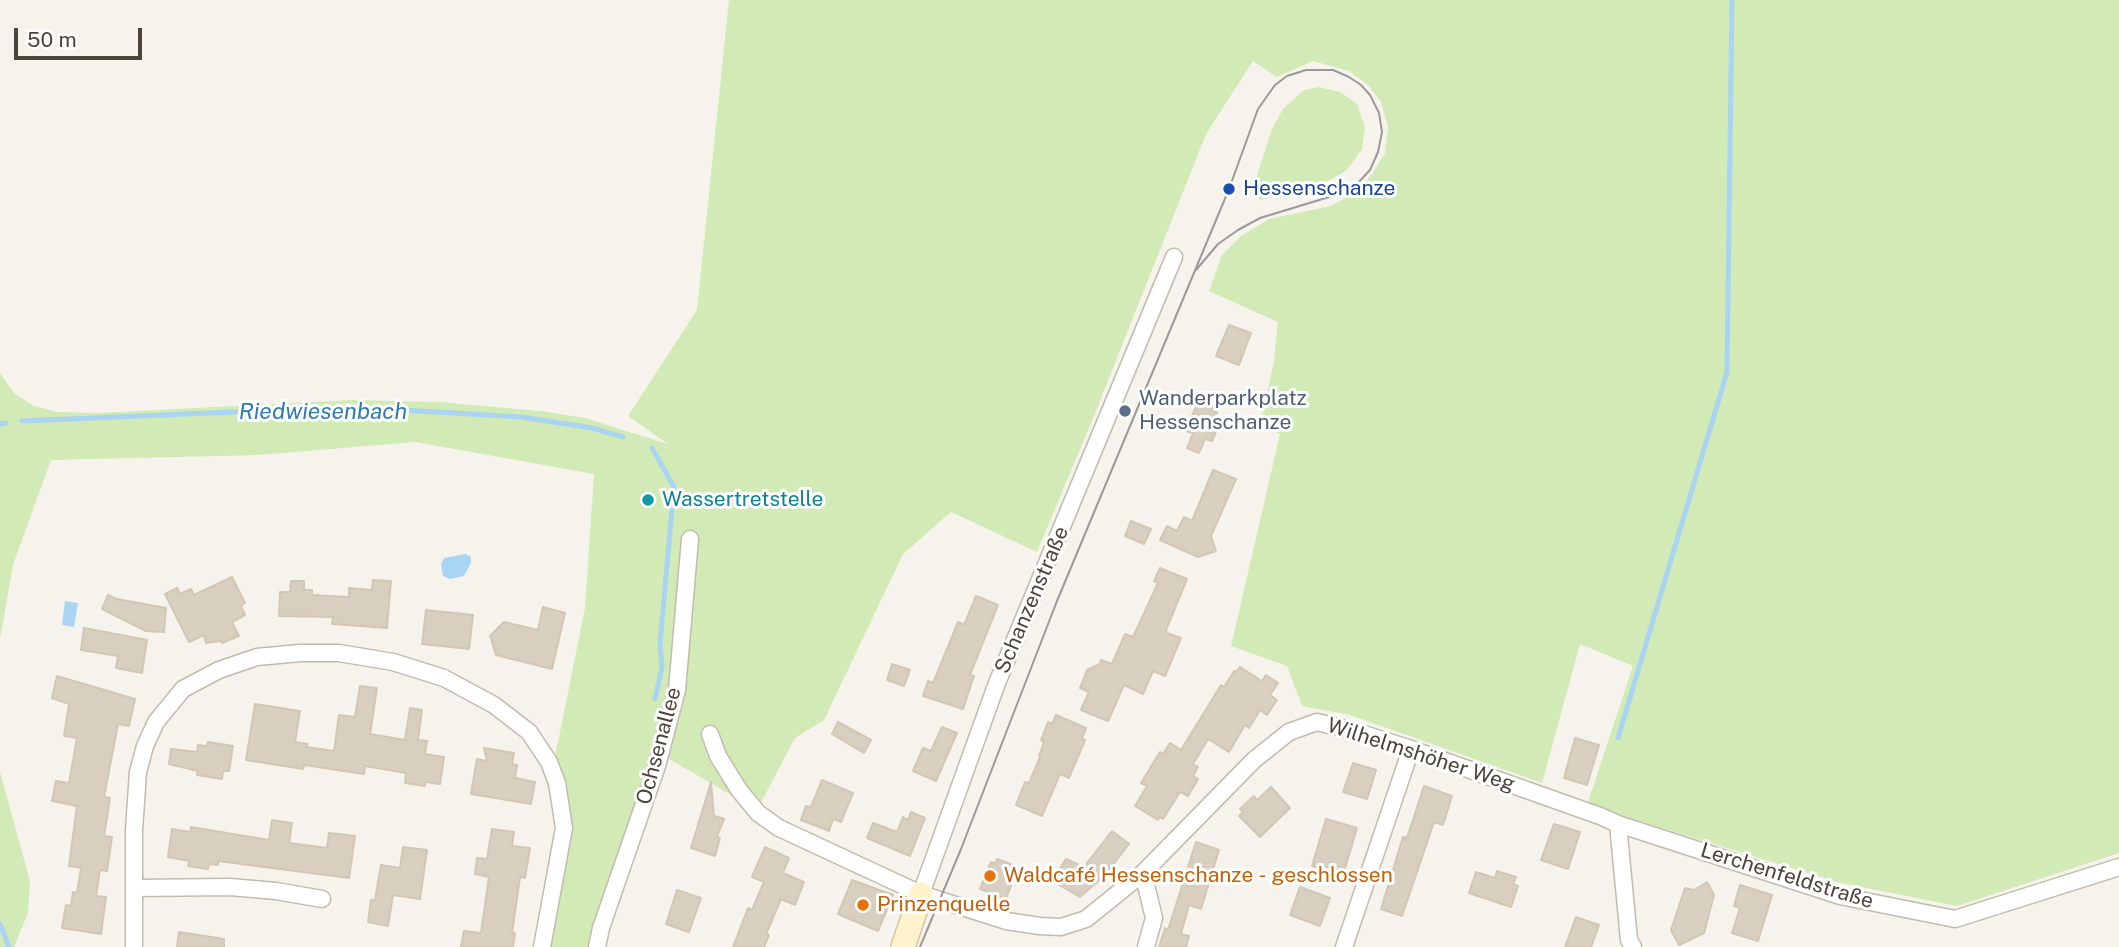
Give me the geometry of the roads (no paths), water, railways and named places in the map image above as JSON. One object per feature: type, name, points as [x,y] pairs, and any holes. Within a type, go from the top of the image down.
[{"type":"street","name":"Schanzenstraße","points":[[903,947],[998,683],[1174,257]]},
{"type":"street","name":"Ochsenallee","points":[[597,947],[601,928],[657,766],[677,690],[690,539]]},
{"type":"street","points":[[134,947],[134,831],[138,772],[145,746],[156,722],[180,693],[219,670],[257,657],[298,653],[339,653],[393,662],[444,678],[510,715],[529,732],[538,744],[556,783],[564,828],[542,947]]},
{"type":"street","name":"Wilhelmshöher Weg","points":[[921,894],[1006,921],[1061,927],[1086,919],[1143,873],[1254,760],[1289,732],[1317,722],[1411,749],[1618,824]]},
{"type":"street","points":[[710,734],[718,756],[739,790],[768,821],[788,833],[921,894]]},
{"type":"street","points":[[1344,947],[1411,749]]},
{"type":"street","points":[[1618,824],[1629,945]]},
{"type":"street","name":"Lerchenfeldstraße","points":[[1618,824],[1840,896],[1955,919],[2119,867]]},
{"type":"street","points":[[1143,873],[1154,918],[1146,947]]},
{"type":"street","points":[[135,888],[230,887],[322,899]]},
{"type":"water","points":[[466,554],[471,557],[471,563],[464,576],[450,579],[443,576],[441,565],[444,558]]},
{"type":"water","points":[[65,601],[78,603],[74,627],[62,625]]},
{"type":"waterway","points":[[1618,738],[1727,372],[1732,0]]},
{"type":"waterway","name":"Riedwiesenbach","points":[[22,421],[351,407],[522,417],[592,428],[623,437]]},
{"type":"waterway","name":"Riedwiesenbach","points":[[0,424],[6,423]]},
{"type":"waterway","name":"Riedwiesenbach","points":[[652,448],[674,487],[660,644],[662,667],[655,699]]},
{"type":"waterway","name":"Riedwiesenbach","points":[[0,924],[9,947]]},
{"type":"tram line","points":[[920,947],[1057,601],[1229,189],[1258,109],[1275,85],[1287,76],[1306,70],[1333,70],[1361,85],[1370,95],[1379,113],[1382,132],[1378,152],[1370,170],[1356,185],[1339,194],[1260,218],[1238,230],[1218,244],[1196,270]]},
{"type":"place","name":"Hessenschanze","points":[[1229,189]]},
{"type":"place","name":"Wanderparkplatz Hessenschanze","points":[[1125,411]]},
{"type":"place","name":"Wassertretstelle","points":[[648,500]]},
{"type":"place","name":"Waldcafé Hessenschanze - geschlossen","points":[[990,876]]},
{"type":"place","name":"Prinzenquelle","points":[[863,905]]}]
